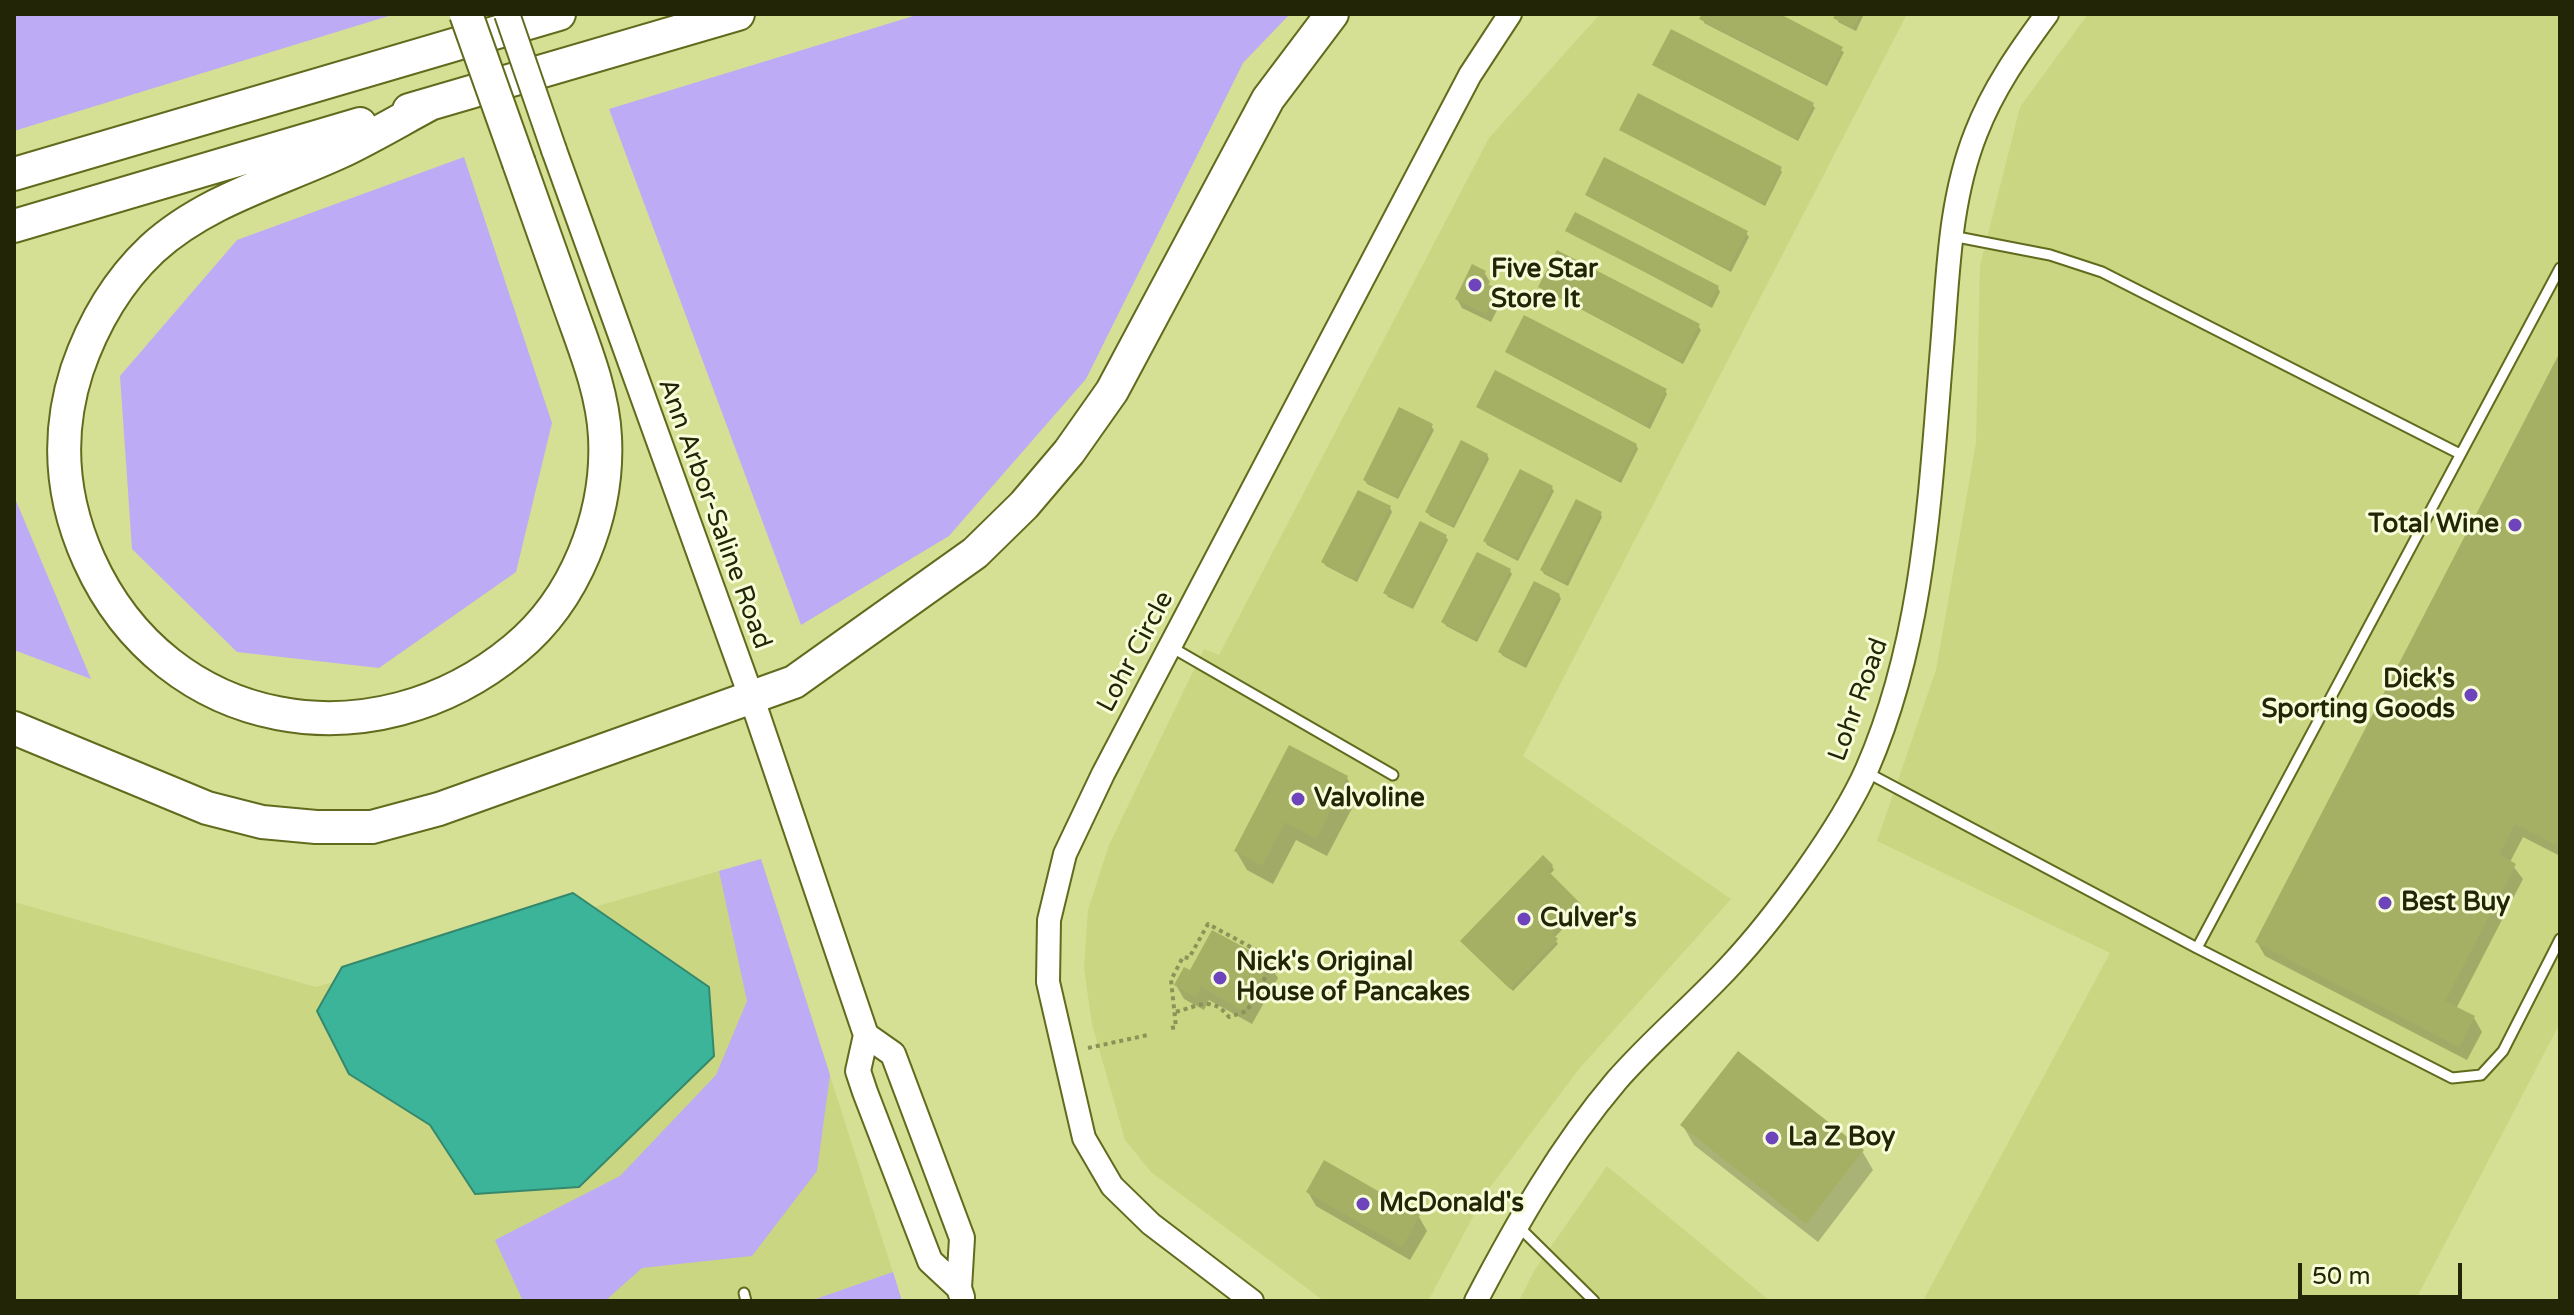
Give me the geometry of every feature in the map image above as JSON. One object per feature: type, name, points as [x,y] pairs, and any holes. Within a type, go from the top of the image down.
[{"type":"highway","points":[[430,104],[342,151],[241,194],[194,220],[143,260],[114,293],[86,343],[70,393],[63,434],[65,481],[77,534],[119,613],[157,655],[198,684],[259,709],[315,719],[378,716],[430,701],[488,671],[537,631],[567,589],[592,535],[601,491],[605,439],[599,394],[466,14]]},
{"type":"highway","points":[[14,174],[559,14]]},
{"type":"highway","points":[[14,226],[738,14]]},
{"type":"highway","points":[[14,728],[221,811],[262,822],[316,827],[372,827],[439,809],[794,682],[975,553],[1024,505],[1069,452],[1112,391],[1268,99],[1332,14]]},
{"type":"main road","name":"Ann Arbor-Saline Road","points":[[507,14],[752,699],[866,1035],[858,1071],[865,1092],[930,1261],[961,1294]]},
{"type":"main road","name":"Ann Arbor-Saline Road","points":[[866,1035],[893,1054],[957,1224],[962,1238],[961,1294]]},
{"type":"street","name":"Lohr Circle","points":[[1252,1301],[1151,1224],[1112,1186],[1084,1138],[1048,982],[1049,920],[1065,854],[1103,774],[1470,75],[1510,14]]},
{"type":"street","name":"Lohr Road","points":[[1476,1301],[1516,1224],[1566,1146],[1618,1079],[1731,966],[1773,916],[1866,772],[1894,698],[1913,629],[1930,490],[1951,236],[1975,135],[1997,84],[2047,14]]},
{"type":"lane","points":[[1951,236],[2050,255],[2102,272],[2460,454]]},
{"type":"lane","points":[[2197,948],[2560,268]]},
{"type":"lane","points":[[1171,647],[1393,775]]},
{"type":"lane","points":[[1866,772],[2197,948],[2452,1078],[2481,1075],[2503,1051],[2560,939]]},
{"type":"lane","points":[[1516,1224],[1594,1301]]},
{"type":"path","points":[[1171,1028],[1176,1027],[1171,980],[1183,957],[1189,958],[1208,924],[1271,958],[1272,965],[1247,1011],[1229,1017],[1218,1004],[1211,1002],[1175,1012]]},
{"type":"path","points":[[1088,1048],[1148,1035]]},
{"type":"shaded area","points":[[14,14],[395,14],[14,131]]},
{"type":"shaded area","points":[[920,14],[1290,14],[1243,63],[1086,379],[949,536],[801,625],[609,109]]},
{"type":"shaded area","points":[[1600,14],[1907,14],[1523,756],[1731,899],[1579,1069],[1485,1194],[1428,1301],[1324,1301],[1151,1172],[1125,1140],[1092,1024],[1084,968],[1088,910],[1109,845],[1204,649],[1219,655],[1489,138]]},
{"type":"shaded area","points":[[2088,14],[2560,14],[2560,1023],[2415,1301],[1923,1301],[2110,953],[1877,841],[1936,670],[1976,443],[1980,266],[2020,107]]},
{"type":"shaded area","points":[[464,157],[552,423],[516,572],[379,668],[237,652],[132,549],[120,376],[237,240]]},
{"type":"shaded area","points":[[14,496],[91,679],[14,650]]},
{"type":"shaded area","points":[[761,859],[902,1301],[14,1301],[14,902],[316,987]]},
{"type":"shaded area","points":[[761,859],[830,1075],[817,1171],[752,1256],[642,1268],[605,1301],[523,1301],[495,1240],[620,1176],[716,1075],[747,1001],[719,871]]},
{"type":"shaded area","points":[[1607,1166],[1770,1301],[1519,1301],[1534,1271]]},
{"type":"shaded area","points":[[893,1272],[902,1301],[810,1301]]},
{"type":"water","points":[[573,893],[709,987],[714,1056],[579,1187],[475,1194],[430,1125],[349,1074],[317,1011],[342,967]]},
{"type":"building","points":[[1702,14],[1780,14],[1843,47],[1825,83],[1699,19]]},
{"type":"building","points":[[1836,14],[1861,14],[1853,28],[1833,18]]},
{"type":"building","points":[[1671,29],[1814,103],[1796,139],[1652,65]]},
{"type":"building","points":[[1638,93],[1782,167],[1763,204],[1619,130]]},
{"type":"building","points":[[1604,157],[1748,231],[1728,269],[1585,195]]},
{"type":"building","points":[[1575,212],[1719,286],[1709,305],[1565,231]]},
{"type":"building","points":[[1557,250],[1700,324],[1681,361],[1538,287]]},
{"type":"building","name":"Five Star Store It","points":[[1472,264],[1486,271],[1481,281],[1498,289],[1486,314],[1455,299]]},
{"type":"building","points":[[1524,315],[1667,389],[1647,426],[1505,352]]},
{"type":"building","points":[[2560,352],[2560,847],[2515,824],[2499,854],[2516,864],[2445,1001],[2475,1016],[2459,1047],[2255,942]]},
{"type":"building","points":[[1495,370],[1637,444],[1618,481],[1476,407]]},
{"type":"building","points":[[1399,407],[1433,424],[1396,497],[1363,480]]},
{"type":"building","points":[[1461,440],[1488,454],[1452,526],[1425,512]]},
{"type":"building","points":[[1520,469],[1553,486],[1516,558],[1483,541]]},
{"type":"building","points":[[1358,490],[1391,506],[1354,579],[1321,562]]},
{"type":"building","points":[[1576,499],[1602,512],[1565,583],[1540,570]]},
{"type":"building","points":[[1420,521],[1447,535],[1411,607],[1383,593]]},
{"type":"building","points":[[1477,552],[1511,569],[1475,639],[1441,622]]},
{"type":"building","points":[[1534,581],[1560,594],[1524,665],[1498,652]]},
{"type":"building","name":"Valvoline","points":[[1289,745],[1348,776],[1316,839],[1285,822],[1262,866],[1234,851]]},
{"type":"building","name":"Culver's","points":[[1543,855],[1553,865],[1548,871],[1581,904],[1552,934],[1558,939],[1510,989],[1460,941]]},
{"type":"building","name":"Nick's Original House of Pancakes","points":[[1212,930],[1271,962],[1244,1011],[1201,987],[1196,997],[1174,985],[1184,967],[1190,970]]},
{"type":"building","name":"La Z Boy","points":[[1738,1051],[1864,1150],[1806,1224],[1680,1125]]},
{"type":"building","name":"McDonald's","points":[[1324,1160],[1420,1215],[1402,1247],[1306,1192]]},
{"type":"place","name":"Five Star Store It","points":[[1475,285]]},
{"type":"place","name":"Total Wine","points":[[2515,525]]},
{"type":"place","name":"Dick's Sporting Goods","points":[[2471,695]]},
{"type":"place","name":"Valvoline","points":[[1298,799]]},
{"type":"place","name":"Best Buy","points":[[2385,903]]},
{"type":"place","name":"Culver's","points":[[1524,919]]},
{"type":"place","name":"Nick's Original House of Pancakes","points":[[1220,978]]},
{"type":"place","name":"La Z Boy","points":[[1772,1138]]},
{"type":"place","name":"McDonald's","points":[[1363,1204]]}]
